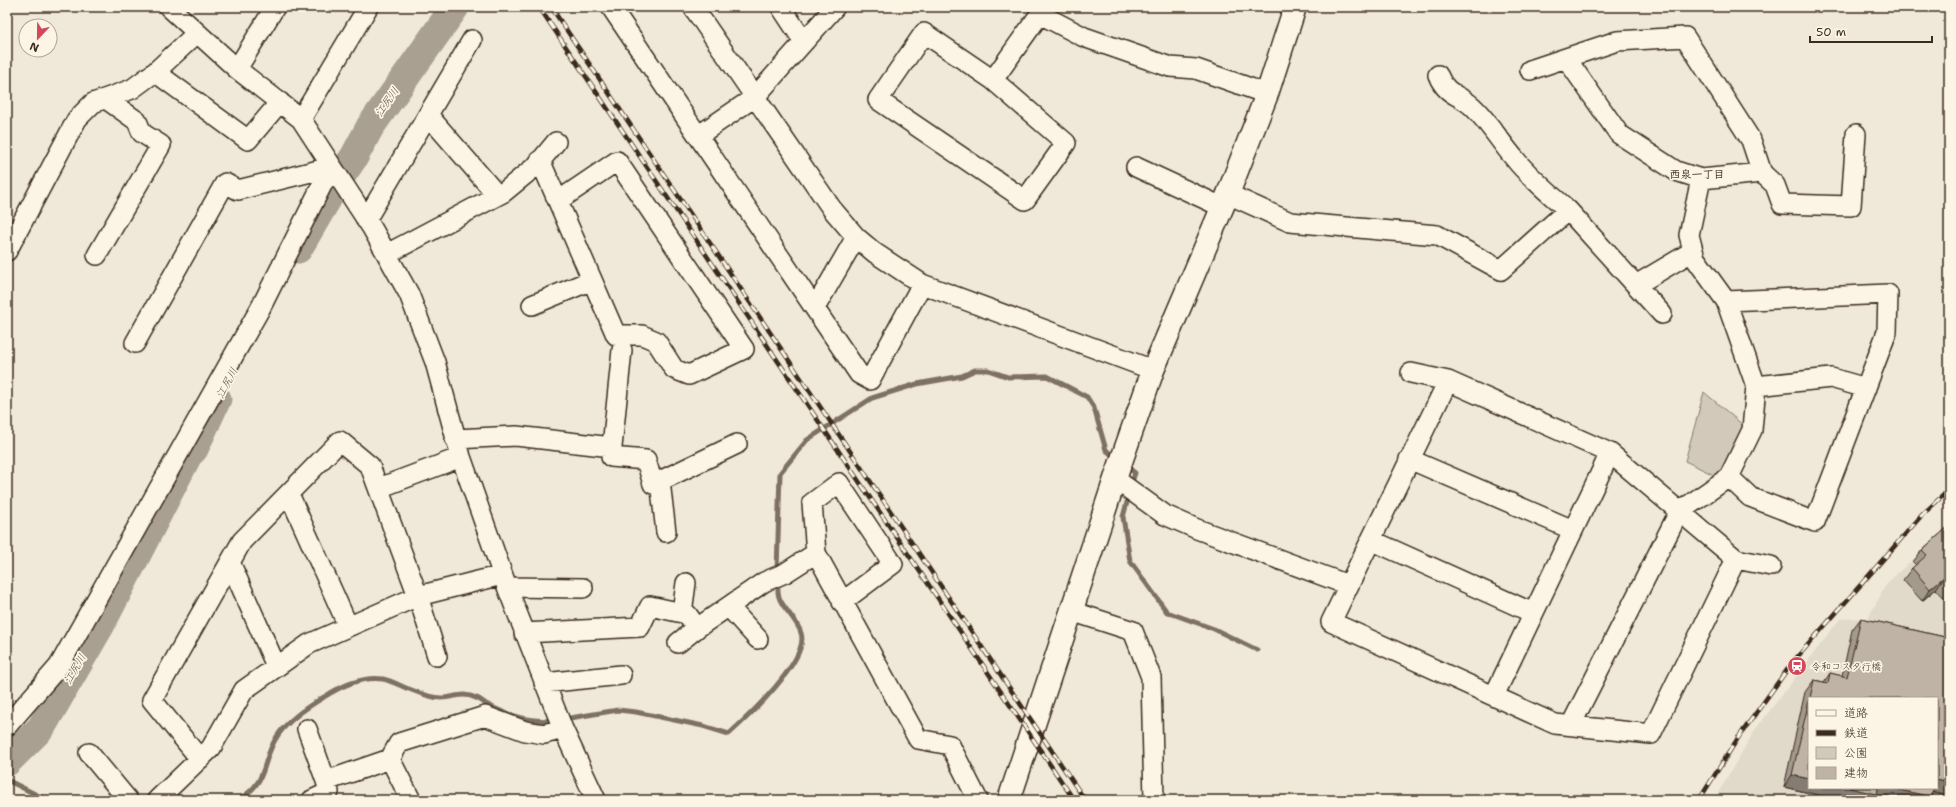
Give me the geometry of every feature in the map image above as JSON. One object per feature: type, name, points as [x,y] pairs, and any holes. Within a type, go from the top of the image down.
[{"type":"street","points":[[169,7],[237,69],[301,119],[387,254],[409,294],[435,362],[458,448],[504,581],[563,729],[596,800]]},
{"type":"street","points":[[237,69],[275,7]]},
{"type":"street","points":[[301,119],[368,7]]},
{"type":"street","points":[[611,7],[699,135],[859,374],[870,380],[922,284]]},
{"type":"street","points":[[693,7],[832,210],[856,238],[875,254],[922,284],[1153,370]]},
{"type":"street","points":[[781,7],[804,42]]},
{"type":"street","points":[[699,135],[755,97],[835,7]]},
{"type":"street","points":[[1009,800],[1115,479],[1153,370],[1225,200],[1267,94],[1295,7]]},
{"type":"street","points":[[993,80],[1037,10],[1084,37],[1162,65],[1196,69],[1267,94]]},
{"type":"street","points":[[7,251],[77,119],[93,103],[132,89],[155,72],[197,33]]},
{"type":"street","points":[[924,33],[993,80],[1066,143],[1025,200],[878,100],[924,33]]},
{"type":"street","points":[[1530,70],[1617,41],[1685,37],[1751,140],[1762,173],[1776,185],[1782,204],[1852,206],[1856,134]]},
{"type":"street","points":[[366,220],[472,40]]},
{"type":"street","points":[[1566,58],[1619,134],[1676,170],[1701,179],[1762,173]]},
{"type":"street","points":[[155,72],[248,140],[280,102]]},
{"type":"street","points":[[1438,75],[1442,85],[1456,97],[1474,107],[1492,128],[1515,160],[1568,210],[1662,314]]},
{"type":"street","points":[[97,255],[161,145],[142,133],[137,121],[106,99]]},
{"type":"street","points":[[428,115],[497,195]]},
{"type":"street","points":[[387,254],[504,192],[540,160],[556,142]]},
{"type":"street","points":[[540,160],[616,335],[642,335],[656,341],[674,369],[689,375],[744,349],[617,161],[558,201]]},
{"type":"street","points":[[136,343],[225,183],[238,190],[331,167]]},
{"type":"street","points":[[7,726],[59,666],[261,307],[331,167]]},
{"type":"street","points":[[1136,167],[1290,222],[1436,235],[1500,270],[1568,210]]},
{"type":"street","points":[[1571,725],[1679,512],[1729,477],[1752,430],[1756,386],[1726,301],[1695,258],[1689,235],[1701,179]]},
{"type":"street","points":[[815,308],[856,238]]},
{"type":"street","points":[[1636,285],[1693,251]]},
{"type":"street","points":[[532,304],[592,280]]},
{"type":"street","points":[[1726,301],[1888,294],[1887,332],[1815,522],[1750,497],[1729,477]]},
{"type":"street","points":[[622,350],[611,457],[646,460],[653,484],[737,444]]},
{"type":"street","points":[[1411,373],[1448,381],[1610,453],[1736,559],[1771,566]]},
{"type":"street","points":[[1756,386],[1831,378],[1866,388]]},
{"type":"street","points":[[1448,381],[1331,622],[1555,724],[1650,734],[1736,559]]},
{"type":"street","points":[[379,488],[458,448],[516,436],[612,447]]},
{"type":"street","points":[[200,759],[152,700],[242,542],[340,442],[370,466],[418,596],[437,656]]},
{"type":"street","points":[[1494,696],[1610,453]]},
{"type":"street","points":[[1409,460],[1573,530]]},
{"type":"street","points":[[1115,479],[1165,515],[1197,529],[1348,585]]},
{"type":"street","points":[[660,481],[666,532]]},
{"type":"street","points":[[842,602],[893,564],[839,483],[812,503],[816,553],[842,602],[918,739],[950,746],[978,800]]},
{"type":"street","points":[[289,494],[348,626]]},
{"type":"street","points":[[1371,540],[1533,613]]},
{"type":"street","points":[[678,643],[697,628],[764,582],[785,573],[816,553]]},
{"type":"street","points":[[230,562],[276,666]]},
{"type":"street","points":[[157,800],[211,748],[244,690],[276,666],[310,644],[418,596],[504,581],[583,588]]},
{"type":"street","points":[[682,613],[686,583]]},
{"type":"street","points":[[524,633],[640,627],[650,606],[687,614],[697,628]]},
{"type":"street","points":[[729,607],[758,639]]},
{"type":"street","points":[[1071,611],[1133,631],[1151,677],[1154,800]]},
{"type":"street","points":[[544,683],[621,675]]},
{"type":"street","points":[[326,781],[390,759],[399,743],[484,716],[525,731],[544,734],[563,729]]},
{"type":"street","points":[[307,729],[329,792],[312,800]]},
{"type":"street","points":[[89,753],[128,800]]},
{"type":"street","points":[[390,759],[411,800]]},
{"type":"shaded area","points":[[1949,527],[1949,800],[1716,800],[1715,798],[1755,730],[1840,619],[1868,618],[1887,583]]},
{"type":"green space","points":[[1704,392],[1744,426],[1724,470],[1714,475],[1685,461]]},
{"type":"building","points":[[1949,526],[1949,581],[1945,576],[1930,589],[1912,568],[1927,555],[1922,550]]},
{"type":"building","points":[[1861,618],[1949,638],[1949,782],[1938,779],[1938,697],[1810,697],[1814,680],[1828,683],[1830,673],[1847,677]]},
{"type":"building","points":[[1808,704],[1808,779],[1792,775]]},
{"type":"building","points":[[1854,789],[1878,789],[1877,794]]},
{"type":"building","points":[[1896,789],[1934,789],[1932,797]]},
{"type":"waterway","name":"江尻川","points":[[298,249],[339,179],[354,157],[370,127],[455,7]]},
{"type":"waterway","points":[[777,571],[780,473],[807,440],[872,398],[917,384],[962,376],[975,370],[988,370],[1008,377],[1047,376],[1087,397],[1094,408],[1106,450],[1116,458]]},
{"type":"waterway","name":"江尻川","points":[[7,762],[41,728],[100,626],[188,455],[194,449],[217,399]]},
{"type":"waterway","points":[[1126,466],[1135,473],[1131,485]]},
{"type":"waterway","points":[[1129,495],[1123,517],[1130,561],[1167,612],[1214,629],[1257,650]]},
{"type":"waterway","points":[[564,719],[618,710],[636,712],[703,726],[729,734],[750,715],[776,687],[796,657],[801,644],[801,633],[799,628],[779,597],[778,581]]},
{"type":"waterway","points":[[238,800],[255,786],[260,778],[272,745],[287,724],[305,709],[331,693],[360,680],[375,678],[383,679],[421,694],[437,698],[467,695],[479,699],[503,712],[520,718],[547,721],[556,720]]},
{"type":"waterway","points":[[7,780],[47,800]]},
{"type":"railway","points":[[539,7],[1074,800]]},
{"type":"railway","points":[[551,7],[1085,800]]},
{"type":"railway","points":[[1699,800],[1738,738],[1792,663],[1922,515],[1949,490]]},
{"type":"place","name":"令和コスタ行橋","points":[[1797,666]]},
{"type":"district","name":"西泉一丁目","points":[[1697,174]]}]
